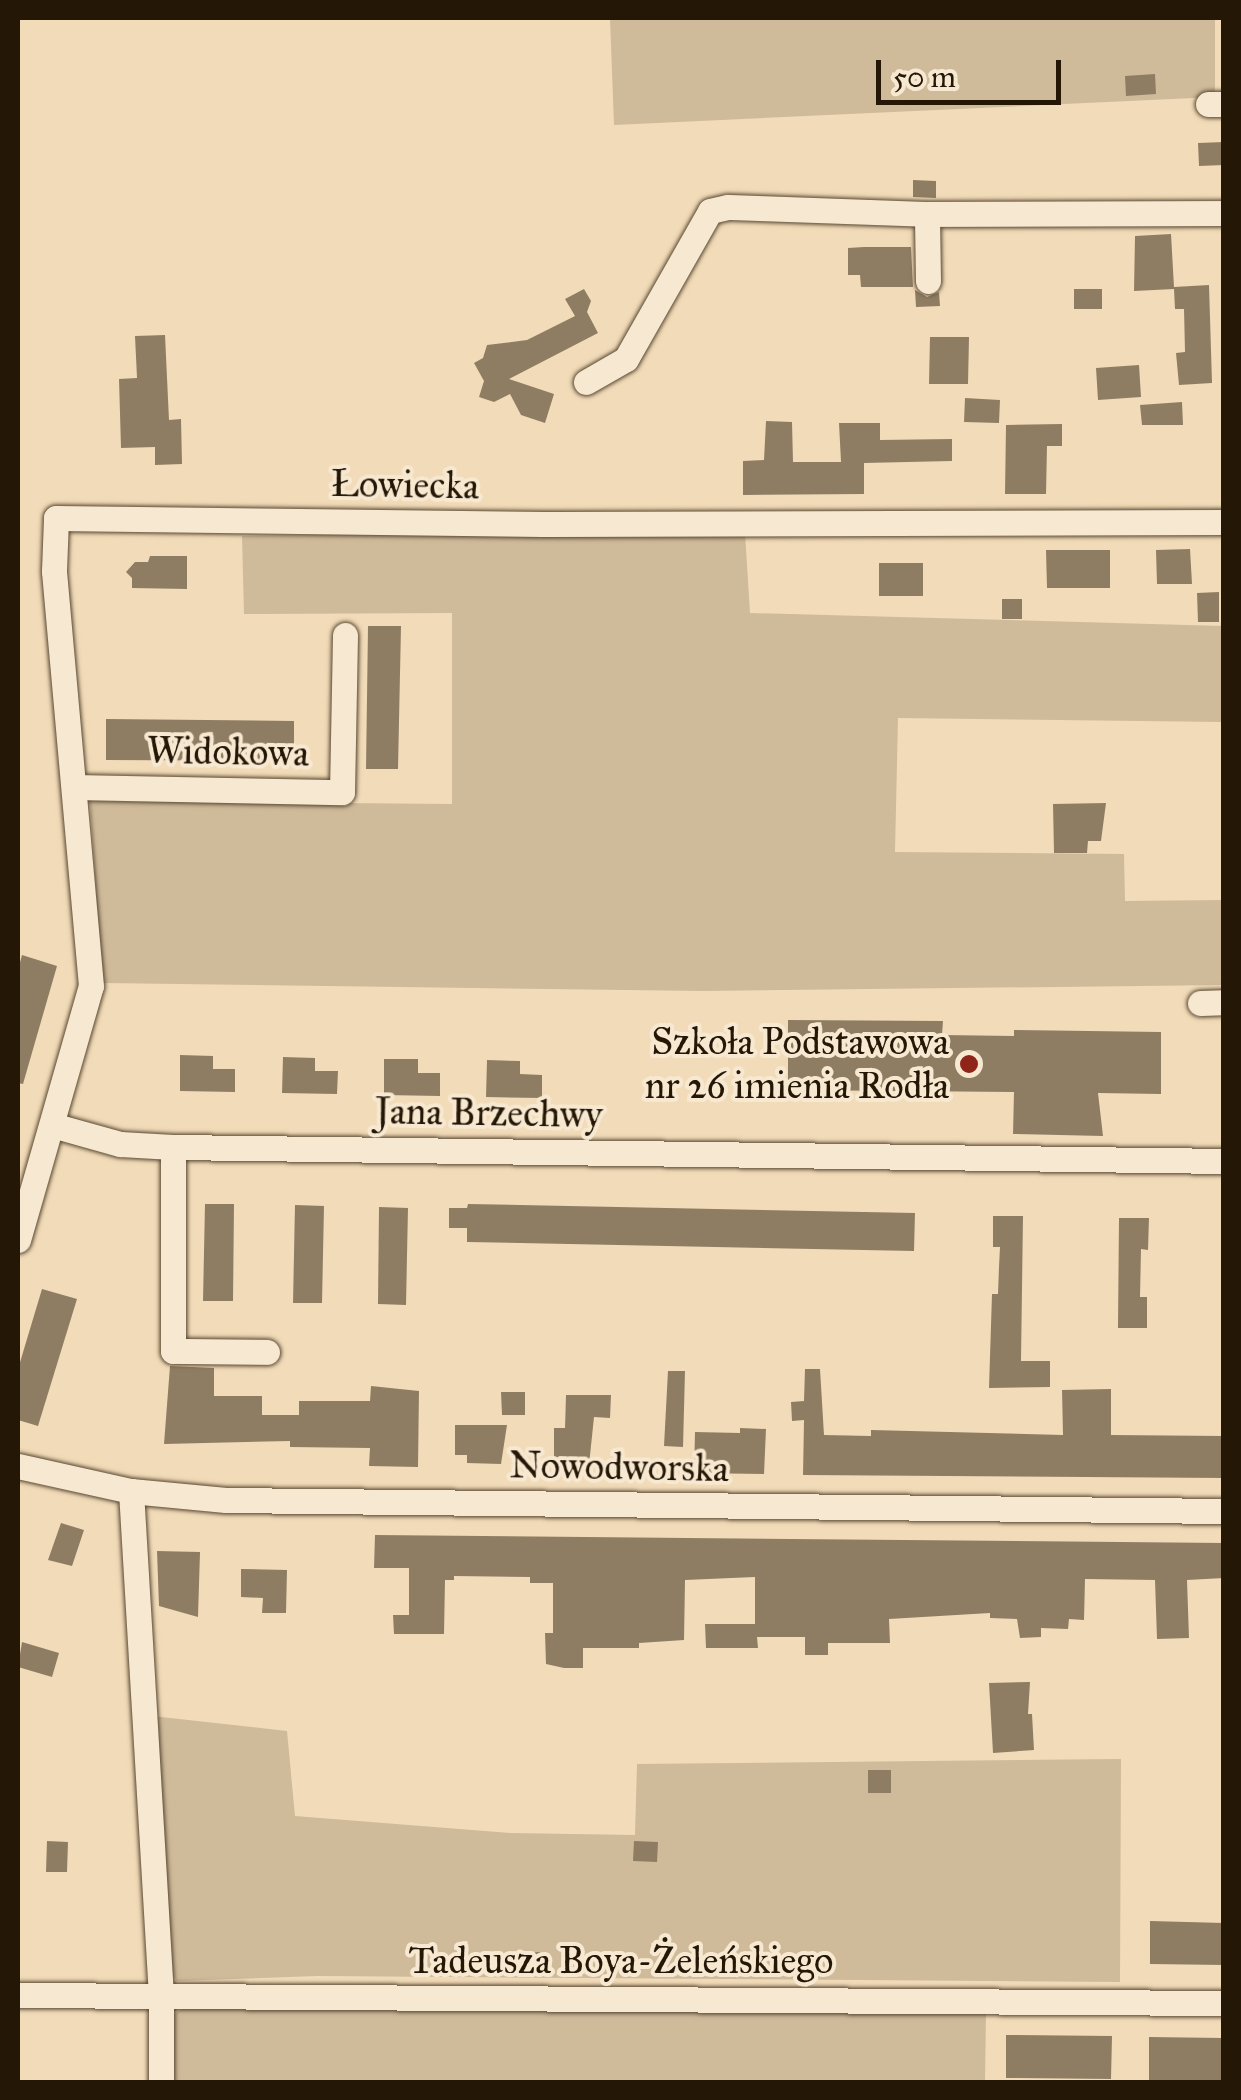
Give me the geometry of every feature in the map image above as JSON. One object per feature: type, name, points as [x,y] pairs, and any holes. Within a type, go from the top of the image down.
[{"type":"street","points":[[586,382],[626,360],[710,211],[728,207],[927,214],[1224,213]]},
{"type":"street","points":[[927,214],[928,281]]},
{"type":"street","name":"Łowiecka","points":[[52,1125],[92,986],[54,571],[56,518],[563,524],[1224,522]]},
{"type":"street","name":"Widokowa","points":[[74,787],[342,792],[346,635]]},
{"type":"street","points":[[18,1240],[52,1125]]},
{"type":"street","name":"Jana Brzechwy","points":[[52,1125],[120,1144],[172,1147],[1224,1161]]},
{"type":"street","points":[[172,1147],[172,1351],[267,1352]]},
{"type":"street","name":"Nowodworska","points":[[18,1466],[132,1492],[226,1500],[1224,1510]]},
{"type":"street","points":[[132,1492],[160,1996],[161,2082]]},
{"type":"street","name":"Tadeusza Boya-Żeleńskiego","points":[[18,1995],[1224,2003]]},
{"type":"shaded area","points":[[610,18],[1215,18],[1215,97],[614,125]]},
{"type":"shaded area","points":[[745,533],[750,613],[1223,626],[1223,722],[898,718],[895,852],[1124,854],[1125,901],[1223,900],[1223,985],[703,991],[102,983],[90,801],[452,804],[452,613],[244,614],[242,536]]},
{"type":"shaded area","points":[[152,1716],[287,1731],[295,1816],[511,1833],[635,1835],[637,1764],[1121,1759],[1120,1982],[318,1976],[177,1981],[166,1968]]},
{"type":"shaded area","points":[[186,2006],[986,2013],[985,2082],[169,2082],[173,2015]]},
{"type":"building","points":[[1155,74],[1156,94],[1126,96],[1125,76]]},
{"type":"building","points":[[1224,142],[1224,165],[1199,166],[1198,143]]},
{"type":"building","points":[[913,180],[936,181],[936,198],[913,197]]},
{"type":"building","points":[[1171,234],[1174,287],[1209,285],[1212,383],[1179,385],[1176,353],[1185,352],[1184,309],[1175,309],[1174,289],[1134,291],[1135,236]]},
{"type":"building","points":[[911,247],[913,287],[861,287],[860,275],[848,275],[848,248]]},
{"type":"building","points":[[584,289],[591,301],[587,312],[598,333],[509,379],[554,394],[545,423],[521,415],[510,394],[494,402],[479,397],[484,381],[474,363],[483,358],[487,345],[527,340],[575,316],[565,299]]},
{"type":"building","points":[[1074,289],[1102,289],[1102,309],[1074,309]]},
{"type":"building","points":[[915,290],[927,297],[939,292],[940,306],[916,307]]},
{"type":"building","points":[[165,335],[169,420],[181,419],[182,464],[155,465],[155,447],[121,448],[119,379],[137,378],[135,336]]},
{"type":"building","points":[[930,337],[969,337],[968,384],[929,384]]},
{"type":"building","points":[[1139,365],[1141,397],[1098,400],[1096,368]]},
{"type":"building","points":[[965,398],[1000,400],[999,423],[964,422]]},
{"type":"building","points":[[1182,402],[1183,425],[1142,425],[1140,405]]},
{"type":"building","points":[[766,421],[792,422],[793,462],[841,462],[839,423],[880,423],[880,440],[952,439],[952,461],[864,463],[864,494],[743,495],[743,461],[764,460]]},
{"type":"building","points":[[1062,424],[1062,446],[1047,446],[1046,494],[1005,494],[1006,425]]},
{"type":"building","points":[[1190,549],[1192,584],[1157,584],[1156,550]]},
{"type":"building","points":[[1046,550],[1110,550],[1110,588],[1047,588]]},
{"type":"building","points":[[150,556],[187,556],[187,589],[132,588],[132,578],[126,572],[135,562],[148,562]]},
{"type":"building","points":[[879,563],[923,563],[923,596],[879,596]]},
{"type":"building","points":[[1219,592],[1219,622],[1198,622],[1197,593]]},
{"type":"building","points":[[1002,599],[1022,599],[1022,619],[1002,619]]},
{"type":"building","points":[[368,626],[401,626],[398,769],[366,769]]},
{"type":"building","points":[[106,719],[294,721],[294,761],[106,760]]},
{"type":"building","points":[[1106,803],[1101,841],[1088,841],[1087,853],[1054,853],[1053,804]]},
{"type":"building","points":[[22,955],[57,966],[23,1084],[18,1083],[18,970]]},
{"type":"building","name":"Szkoła Podstawowa nr 26 imienia Rodła","points":[[788,1020],[943,1021],[942,1035],[1014,1036],[1014,1030],[1161,1032],[1161,1094],[1098,1093],[1103,1136],[1013,1134],[1014,1092],[788,1090]]},
{"type":"building","points":[[180,1055],[213,1056],[213,1069],[235,1069],[235,1092],[180,1091]]},
{"type":"building","points":[[283,1057],[315,1058],[315,1071],[338,1071],[337,1094],[282,1093]]},
{"type":"building","points":[[384,1059],[418,1059],[418,1073],[440,1073],[440,1096],[384,1095]]},
{"type":"building","points":[[487,1060],[520,1061],[520,1074],[542,1075],[542,1098],[486,1097]]},
{"type":"building","points":[[205,1204],[234,1204],[233,1301],[203,1301]]},
{"type":"building","points":[[468,1204],[915,1213],[914,1251],[467,1242],[467,1228],[449,1228],[449,1208],[467,1208]]},
{"type":"building","points":[[295,1205],[324,1206],[322,1303],[293,1303]]},
{"type":"building","points":[[379,1207],[408,1208],[406,1305],[378,1304]]},
{"type":"building","points":[[993,1216],[1023,1216],[1021,1361],[1050,1361],[1050,1387],[989,1388],[992,1294],[998,1294],[1000,1247],[993,1247]]},
{"type":"building","points":[[1119,1218],[1149,1218],[1148,1250],[1141,1249],[1140,1297],[1147,1297],[1147,1328],[1118,1328]]},
{"type":"building","points":[[42,1289],[77,1299],[38,1426],[18,1420],[18,1369]]},
{"type":"building","points":[[170,1366],[214,1368],[214,1396],[262,1396],[262,1415],[299,1415],[299,1401],[370,1401],[371,1386],[419,1391],[418,1467],[369,1466],[370,1448],[290,1447],[290,1441],[164,1444]]},
{"type":"building","points":[[805,1369],[820,1369],[824,1435],[871,1436],[871,1430],[1063,1435],[1062,1390],[1111,1389],[1111,1435],[1224,1436],[1224,1478],[803,1475],[804,1420],[792,1421],[791,1402],[804,1401]]},
{"type":"building","points":[[668,1371],[685,1371],[683,1447],[664,1446]]},
{"type":"building","points":[[501,1392],[525,1392],[525,1415],[502,1415]]},
{"type":"building","points":[[566,1395],[611,1395],[610,1418],[594,1417],[589,1465],[554,1465],[554,1428],[565,1428]]},
{"type":"building","points":[[455,1425],[507,1425],[501,1464],[467,1463],[467,1455],[455,1455]]},
{"type":"building","points":[[740,1428],[766,1429],[764,1474],[694,1473],[695,1432],[740,1433]]},
{"type":"building","points":[[61,1523],[84,1530],[72,1566],[48,1560]]},
{"type":"building","points":[[375,1535],[1224,1543],[1224,1578],[1187,1580],[1189,1638],[1157,1639],[1155,1580],[1085,1579],[1084,1620],[1069,1619],[1068,1629],[1041,1628],[1041,1637],[1020,1638],[1017,1619],[990,1618],[990,1613],[889,1619],[890,1643],[828,1643],[828,1655],[805,1655],[805,1637],[757,1637],[758,1648],[706,1648],[705,1624],[755,1624],[755,1577],[685,1580],[684,1640],[639,1643],[639,1648],[583,1648],[583,1668],[564,1668],[546,1664],[545,1633],[553,1633],[553,1583],[530,1583],[530,1577],[454,1576],[454,1580],[445,1580],[444,1634],[394,1634],[393,1615],[409,1615],[409,1568],[374,1568]]},
{"type":"building","points":[[157,1551],[200,1552],[198,1617],[159,1606]]},
{"type":"building","points":[[241,1569],[287,1570],[286,1613],[262,1613],[263,1598],[241,1597]]},
{"type":"building","points":[[22,1642],[59,1653],[52,1677],[18,1667]]},
{"type":"building","points":[[1030,1682],[1028,1714],[1032,1714],[1034,1750],[993,1753],[989,1683]]},
{"type":"building","points":[[868,1770],[891,1770],[891,1793],[868,1793]]},
{"type":"building","points":[[47,1841],[68,1842],[67,1872],[46,1872]]},
{"type":"building","points":[[634,1841],[658,1842],[657,1862],[633,1861]]},
{"type":"building","points":[[1150,1921],[1224,1923],[1224,1965],[1150,1964]]},
{"type":"building","points":[[540,1952],[540,1975],[518,1975],[518,1953]]},
{"type":"building","points":[[1006,2035],[1112,2036],[1111,2079],[1006,2078]]},
{"type":"building","points":[[1149,2037],[1224,2038],[1224,2080],[1149,2080]]},
{"type":"place","name":"Szkoła Podstawowa nr 26 imienia Rodła","points":[[969,1064]]}]
